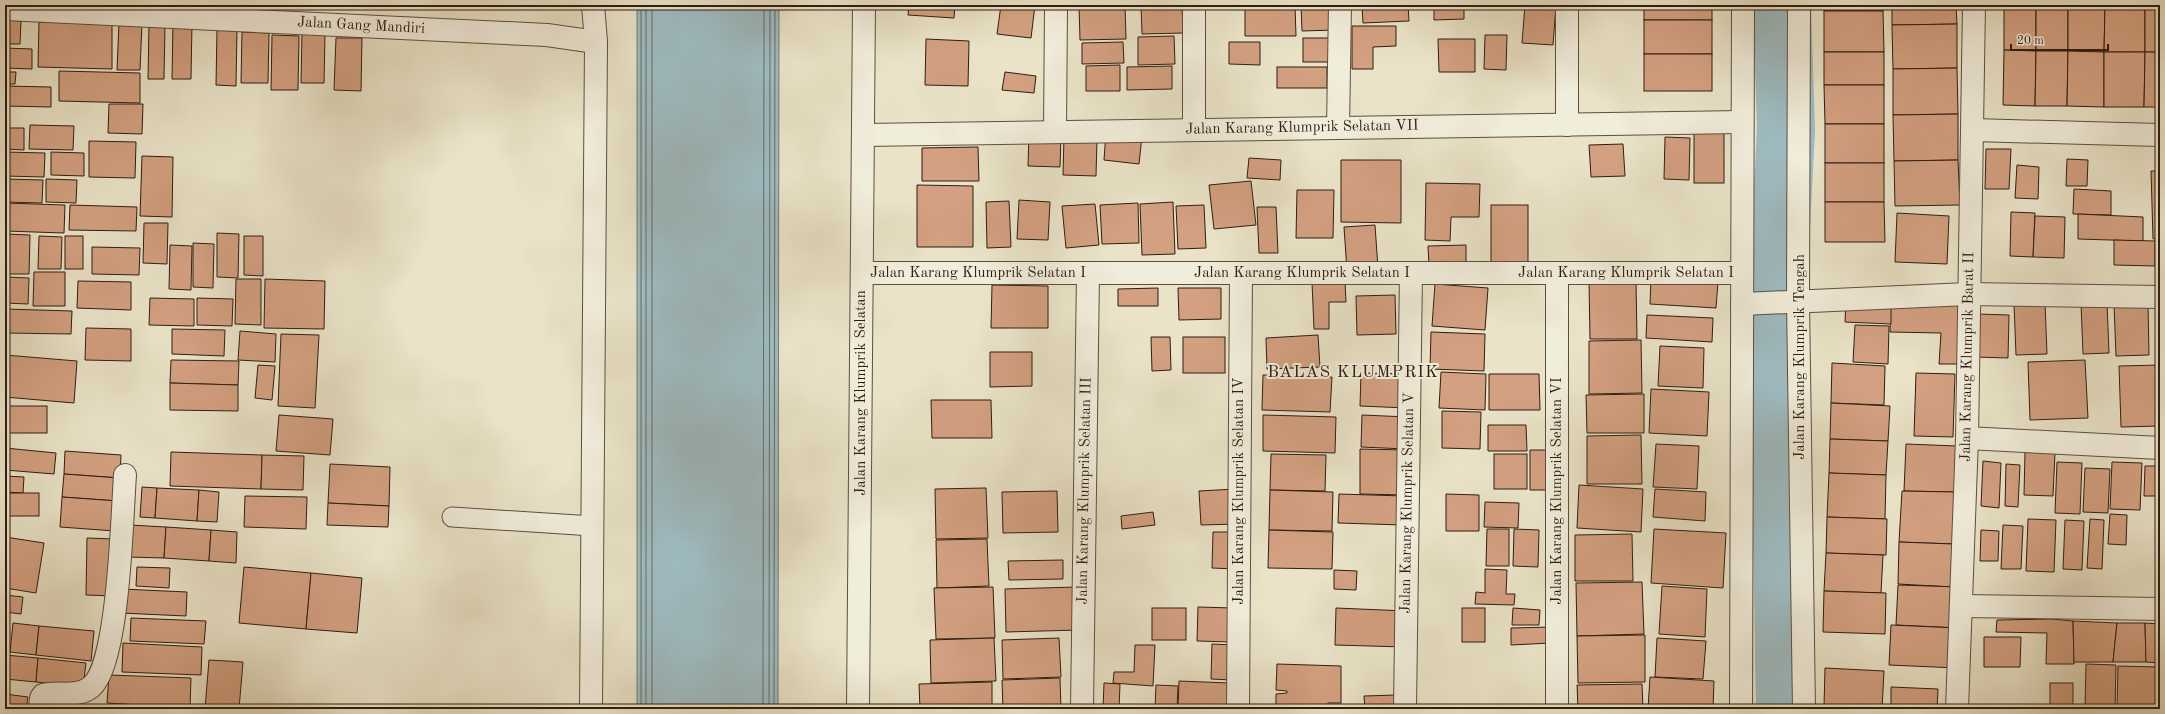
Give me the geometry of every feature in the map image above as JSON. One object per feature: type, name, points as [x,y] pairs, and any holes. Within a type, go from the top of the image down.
[{"type":"street","points":[[591,709],[593,526],[591,42],[593,5]]},
{"type":"street","name":"Jalan Karang Klumprik Selatan","points":[[858,709],[864,5]]},
{"type":"street","points":[[1055,132],[1056,5]]},
{"type":"street","points":[[1194,5],[1194,130]]},
{"type":"street","points":[[1338,128],[1340,5]]},
{"type":"street","points":[[1567,5],[1568,125]]},
{"type":"street","points":[[1741,709],[1749,304],[1742,273],[1743,5]]},
{"type":"street","name":"Jalan Karang Klumprik Tengah","points":[[1799,5],[1789,302],[1804,709]]},
{"type":"street","name":"Jalan Karang Klumprik Barat II","points":[[1957,709],[1967,438],[1968,294],[1973,130],[1974,5]]},
{"type":"street","name":"Jalan Gang Mandiri","points":[[5,9],[547,35],[591,42]]},
{"type":"street","name":"Jalan Karang Klumprik Selatan VII","points":[[863,135],[1742,122]]},
{"type":"street","points":[[1973,130],[2160,135]]},
{"type":"street","name":"Jalan Karang Klumprik Selatan I","points":[[862,273],[1742,273]]},
{"type":"street","name":"Jalan Karang Klumprik Selatan III","points":[[1082,709],[1088,273]]},
{"type":"street","name":"Jalan Karang Klumprik Selatan IV","points":[[1238,709],[1241,273]]},
{"type":"street","name":"Jalan Karang Klumprik Selatan V","points":[[1405,709],[1411,273]]},
{"type":"street","name":"Jalan Karang Klumprik Selatan VI","points":[[1557,273],[1557,709]]},
{"type":"street","points":[[1749,304],[1968,294],[2160,297]]},
{"type":"street","points":[[1967,438],[2160,448]]},
{"type":"street","points":[[40,709],[41,698],[43,695],[78,694],[86,691],[97,682],[110,644],[116,605],[125,475]]},
{"type":"street","points":[[1962,606],[2160,609]]},
{"type":"lane","points":[[452,517],[540,524],[593,526]]},
{"type":"water","points":[[637,5],[779,5],[778,709],[637,709]]},
{"type":"building","points":[[909,5],[955,5],[954,18],[908,15]]},
{"type":"building","points":[[1001,5],[1035,5],[1031,38],[997,34]]},
{"type":"building","points":[[1079,5],[1125,5],[1126,39],[1080,40]]},
{"type":"building","points":[[1141,5],[1182,5],[1183,33],[1142,34]]},
{"type":"building","points":[[1245,5],[1295,5],[1296,36],[1245,36]]},
{"type":"building","points":[[1301,5],[1335,5],[1335,30],[1302,31]]},
{"type":"building","points":[[1362,5],[1408,5],[1409,21],[1363,23]]},
{"type":"building","points":[[1434,5],[1464,5],[1464,19],[1434,20]]},
{"type":"building","points":[[1525,5],[1556,5],[1553,45],[1522,43]]},
{"type":"building","points":[[1644,5],[1712,5],[1712,20],[1644,20]]},
{"type":"building","points":[[1824,5],[1883,5],[1883,11],[1824,11]]},
{"type":"building","points":[[1892,5],[1956,5],[1957,24],[1892,25]]},
{"type":"building","points":[[2004,5],[2036,5],[2036,51],[2004,50]]},
{"type":"building","points":[[2036,5],[2068,5],[2068,51],[2036,51]]},
{"type":"building","points":[[2068,5],[2105,5],[2104,52],[2068,51]]},
{"type":"building","points":[[2105,5],[2145,5],[2145,52],[2104,52]]},
{"type":"building","points":[[2145,5],[2160,5],[2160,52],[2145,52]]},
{"type":"building","points":[[1824,11],[1883,11],[1884,52],[1824,52]]},
{"type":"building","points":[[5,20],[21,21],[20,44],[5,44]]},
{"type":"building","points":[[1644,20],[1712,20],[1712,54],[1644,54]]},
{"type":"building","points":[[173,21],[192,22],[191,79],[172,79]]},
{"type":"building","points":[[39,22],[112,23],[112,69],[38,67]]},
{"type":"building","points":[[119,23],[142,23],[140,70],[117,70]]},
{"type":"building","points":[[149,24],[165,25],[164,79],[148,79]]},
{"type":"building","points":[[1957,24],[1957,68],[1893,69],[1892,25]]},
{"type":"building","points":[[1352,26],[1396,26],[1396,46],[1373,47],[1373,69],[1352,69]]},
{"type":"building","points":[[217,29],[237,29],[236,86],[216,85]]},
{"type":"building","points":[[242,32],[269,33],[268,83],[241,83]]},
{"type":"building","points":[[302,33],[325,34],[324,83],[301,83]]},
{"type":"building","points":[[272,35],[299,36],[298,90],[271,90]]},
{"type":"building","points":[[1485,35],[1507,35],[1506,70],[1484,69]]},
{"type":"building","points":[[1174,36],[1175,64],[1138,65],[1138,37]]},
{"type":"building","points":[[336,38],[362,38],[361,91],[334,90]]},
{"type":"building","points":[[1303,38],[1334,38],[1334,62],[1303,62]]},
{"type":"building","points":[[926,39],[969,41],[968,86],[925,85]]},
{"type":"building","points":[[1438,39],[1475,39],[1475,72],[1439,72]]},
{"type":"building","points":[[1123,42],[1124,63],[1082,64],[1082,43]]},
{"type":"building","points":[[1229,42],[1260,42],[1260,65],[1229,64]]},
{"type":"building","points":[[5,48],[32,49],[32,69],[5,68]]},
{"type":"building","points":[[2004,50],[2036,51],[2035,106],[2003,105]]},
{"type":"building","points":[[2036,51],[2068,51],[2067,106],[2035,106]]},
{"type":"building","points":[[2068,51],[2104,52],[2104,107],[2067,106]]},
{"type":"building","points":[[1824,52],[1884,52],[1884,85],[1824,85]]},
{"type":"building","points":[[2104,52],[2145,52],[2144,107],[2104,107]]},
{"type":"building","points":[[2145,52],[2160,52],[2160,107],[2144,107]]},
{"type":"building","points":[[1644,54],[1712,54],[1712,91],[1644,91]]},
{"type":"building","points":[[1120,65],[1120,91],[1086,91],[1086,66]]},
{"type":"building","points":[[1172,66],[1172,89],[1127,90],[1127,67]]},
{"type":"building","points":[[1277,67],[1327,67],[1327,88],[1277,88]]},
{"type":"building","points":[[1957,68],[1958,114],[1893,115],[1893,69]]},
{"type":"building","points":[[59,71],[140,73],[140,103],[59,101]]},
{"type":"building","points":[[5,72],[16,72],[15,84],[5,84]]},
{"type":"building","points":[[1005,72],[1036,76],[1034,93],[1002,90]]},
{"type":"building","points":[[1824,85],[1884,85],[1884,124],[1825,124]]},
{"type":"building","points":[[5,86],[51,87],[51,107],[5,106]]},
{"type":"building","points":[[109,104],[143,104],[142,134],[108,133]]},
{"type":"building","points":[[1958,114],[1958,160],[1894,161],[1893,115]]},
{"type":"building","points":[[1825,124],[1884,124],[1884,163],[1825,163]]},
{"type":"building","points":[[30,125],[74,126],[73,150],[29,149]]},
{"type":"building","points":[[1694,127],[1724,127],[1724,183],[1694,183]]},
{"type":"building","points":[[5,128],[24,128],[24,150],[5,149]]},
{"type":"building","points":[[1106,132],[1142,136],[1139,164],[1104,160]]},
{"type":"building","points":[[1029,133],[1061,135],[1060,167],[1028,166]]},
{"type":"building","points":[[1064,137],[1097,138],[1096,176],[1063,175]]},
{"type":"building","points":[[1665,137],[1690,138],[1689,180],[1664,179]]},
{"type":"building","points":[[89,141],[136,142],[135,178],[89,177]]},
{"type":"building","points":[[1623,144],[1625,176],[1591,177],[1589,145]]},
{"type":"building","points":[[978,147],[979,181],[922,181],[922,148]]},
{"type":"building","points":[[1986,149],[2011,149],[2009,189],[1985,189]]},
{"type":"building","points":[[5,152],[45,153],[44,177],[5,176]]},
{"type":"building","points":[[51,152],[84,153],[84,176],[51,175]]},
{"type":"building","points":[[142,156],[173,157],[172,217],[140,216]]},
{"type":"building","points":[[1249,158],[1281,160],[1280,180],[1247,178]]},
{"type":"building","points":[[2067,159],[2088,160],[2087,186],[2066,186]]},
{"type":"building","points":[[1341,160],[1401,160],[1401,223],[1341,222]]},
{"type":"building","points":[[1958,160],[1960,205],[1895,206],[1894,161]]},
{"type":"building","points":[[1825,163],[1884,163],[1884,202],[1825,202]]},
{"type":"building","points":[[2017,165],[2039,167],[2038,199],[2015,198]]},
{"type":"building","points":[[2151,171],[2160,171],[2160,238],[2153,239]]},
{"type":"building","points":[[5,179],[43,180],[42,203],[5,202]]},
{"type":"building","points":[[46,179],[77,180],[76,203],[46,202]]},
{"type":"building","points":[[1251,181],[1256,225],[1214,229],[1209,185]]},
{"type":"building","points":[[1426,183],[1480,184],[1479,217],[1451,217],[1450,241],[1425,240]]},
{"type":"building","points":[[917,185],[973,186],[973,247],[917,247]]},
{"type":"building","points":[[2074,189],[2111,191],[2111,215],[2073,214]]},
{"type":"building","points":[[1297,190],[1334,190],[1333,238],[1296,238]]},
{"type":"building","points":[[1019,200],[1050,202],[1048,240],[1017,239]]},
{"type":"building","points":[[1009,201],[1011,247],[987,248],[986,202]]},
{"type":"building","points":[[1173,202],[1175,254],[1142,255],[1140,204]]},
{"type":"building","points":[[1825,202],[1884,202],[1885,242],[1825,242]]},
{"type":"building","points":[[5,203],[65,205],[64,233],[5,231]]},
{"type":"building","points":[[1138,203],[1139,243],[1102,244],[1100,205]]},
{"type":"building","points":[[1095,204],[1099,245],[1066,248],[1062,206]]},
{"type":"building","points":[[70,205],[137,207],[136,231],[69,230]]},
{"type":"building","points":[[1204,205],[1206,248],[1178,249],[1176,206]]},
{"type":"building","points":[[1491,205],[1528,205],[1528,264],[1491,264]]},
{"type":"building","points":[[1257,207],[1276,207],[1278,253],[1259,253]]},
{"type":"building","points":[[2011,212],[2035,213],[2033,257],[2010,256]]},
{"type":"building","points":[[1897,213],[1949,216],[1947,264],[1895,262]]},
{"type":"building","points":[[2078,214],[2143,217],[2143,241],[2078,239]]},
{"type":"building","points":[[2035,216],[2065,217],[2064,258],[2033,257]]},
{"type":"building","points":[[144,223],[168,223],[167,264],[143,263]]},
{"type":"building","points":[[1375,225],[1378,268],[1347,271],[1344,227]]},
{"type":"building","points":[[217,233],[239,234],[238,278],[217,277]]},
{"type":"building","points":[[5,234],[30,235],[29,274],[5,274]]},
{"type":"building","points":[[39,236],[62,237],[61,269],[38,269]]},
{"type":"building","points":[[65,236],[83,236],[83,269],[65,269]]},
{"type":"building","points":[[244,236],[263,236],[263,276],[244,275]]},
{"type":"building","points":[[2114,240],[2155,241],[2155,266],[2114,265]]},
{"type":"building","points":[[193,243],[214,244],[213,288],[193,287]]},
{"type":"building","points":[[170,245],[192,246],[191,290],[169,289]]},
{"type":"building","points":[[1466,245],[1466,264],[1429,265],[1428,246]]},
{"type":"building","points":[[92,247],[140,248],[139,275],[92,274]]},
{"type":"building","points":[[34,272],[65,272],[65,306],[33,306]]},
{"type":"building","points":[[5,277],[29,278],[28,304],[5,303]]},
{"type":"building","points":[[1651,278],[1718,282],[1716,308],[1650,304]]},
{"type":"building","points":[[236,279],[261,279],[261,325],[235,324]]},
{"type":"building","points":[[265,279],[325,281],[324,329],[264,328]]},
{"type":"building","points":[[78,281],[131,282],[131,310],[77,308]]},
{"type":"building","points":[[1589,281],[1636,281],[1637,339],[1590,339]]},
{"type":"building","points":[[1312,282],[1345,282],[1346,302],[1329,302],[1329,329],[1314,329]]},
{"type":"building","points":[[1435,284],[1488,288],[1485,330],[1432,326]]},
{"type":"building","points":[[992,285],[1048,286],[1048,328],[991,328]]},
{"type":"building","points":[[1158,288],[1158,306],[1118,306],[1118,289]]},
{"type":"building","points":[[1178,288],[1221,288],[1221,319],[1179,320]]},
{"type":"building","points":[[1395,295],[1396,334],[1357,335],[1356,296]]},
{"type":"building","points":[[150,298],[194,299],[194,326],[149,325]]},
{"type":"building","points":[[197,298],[233,299],[232,326],[197,325]]},
{"type":"building","points":[[1891,299],[1961,301],[1959,364],[1939,364],[1941,333],[1890,332]]},
{"type":"building","points":[[1846,301],[1891,303],[1891,324],[1845,322]]},
{"type":"building","points":[[2045,303],[2047,354],[2016,355],[2014,304]]},
{"type":"building","points":[[2107,303],[2109,353],[2083,354],[2081,304]]},
{"type":"building","points":[[2148,304],[2149,355],[2116,356],[2114,305]]},
{"type":"building","points":[[5,309],[72,311],[71,334],[5,333]]},
{"type":"building","points":[[1978,314],[2009,315],[2008,358],[1976,357]]},
{"type":"building","points":[[1647,315],[1713,318],[1712,342],[1646,338]]},
{"type":"building","points":[[1855,325],[1889,326],[1888,364],[1853,362]]},
{"type":"building","points":[[86,328],[131,329],[131,361],[85,360]]},
{"type":"building","points":[[172,329],[225,330],[224,356],[172,354]]},
{"type":"building","points":[[240,331],[276,334],[275,362],[238,360]]},
{"type":"building","points":[[1431,332],[1485,334],[1484,371],[1430,369]]},
{"type":"building","points":[[281,334],[319,335],[315,408],[278,406]]},
{"type":"building","points":[[1318,335],[1320,367],[1267,369],[1266,338]]},
{"type":"building","points":[[1151,337],[1170,337],[1171,370],[1152,371]]},
{"type":"building","points":[[1183,337],[1225,337],[1225,373],[1183,373]]},
{"type":"building","points":[[1641,340],[1642,393],[1589,394],[1589,341]]},
{"type":"building","points":[[1660,346],[1704,348],[1703,388],[1658,386]]},
{"type":"building","points":[[990,352],[1032,352],[1032,386],[990,387]]},
{"type":"building","points":[[5,355],[77,361],[74,403],[5,397]]},
{"type":"building","points":[[171,360],[239,361],[238,385],[170,383]]},
{"type":"building","points":[[2085,360],[2088,418],[2030,420],[2028,362]]},
{"type":"building","points":[[1832,363],[1885,366],[1884,405],[1831,403]]},
{"type":"building","points":[[258,365],[275,366],[272,400],[255,398]]},
{"type":"building","points":[[2160,365],[2160,426],[2121,427],[2119,366]]},
{"type":"building","points":[[1441,372],[1486,374],[1485,410],[1439,408]]},
{"type":"building","points":[[1361,373],[1407,374],[1407,408],[1360,406]]},
{"type":"building","points":[[1916,373],[1955,374],[1953,437],[1914,436]]},
{"type":"building","points":[[1489,374],[1539,374],[1540,410],[1489,410]]},
{"type":"building","points":[[1263,375],[1332,377],[1330,412],[1262,410]]},
{"type":"building","points":[[170,383],[238,385],[238,411],[170,410]]},
{"type":"building","points":[[1651,389],[1709,392],[1707,436],[1649,433]]},
{"type":"building","points":[[1644,394],[1644,433],[1587,433],[1586,395]]},
{"type":"building","points":[[931,400],[991,400],[992,438],[932,438]]},
{"type":"building","points":[[1831,403],[1890,406],[1888,441],[1830,439]]},
{"type":"building","points":[[5,406],[47,406],[47,433],[5,433]]},
{"type":"building","points":[[1442,411],[1481,412],[1480,449],[1442,448]]},
{"type":"building","points":[[279,415],[333,419],[330,455],[276,451]]},
{"type":"building","points":[[1263,415],[1336,417],[1335,453],[1263,451]]},
{"type":"building","points":[[1362,415],[1408,417],[1406,449],[1361,447]]},
{"type":"building","points":[[1488,425],[1526,425],[1527,451],[1488,451]]},
{"type":"building","points":[[1641,435],[1642,484],[1587,484],[1587,436]]},
{"type":"building","points":[[1830,439],[1888,441],[1886,475],[1829,473]]},
{"type":"building","points":[[1656,444],[1699,446],[1697,489],[1653,487]]},
{"type":"building","points":[[1906,444],[1957,446],[1956,492],[1904,491]]},
{"type":"building","points":[[5,448],[56,453],[54,474],[5,470]]},
{"type":"building","points":[[1360,449],[1406,450],[1405,495],[1360,494]]},
{"type":"building","points":[[1530,450],[1552,450],[1551,490],[1530,490]]},
{"type":"building","points":[[65,451],[121,455],[120,478],[64,474]]},
{"type":"building","points":[[171,452],[262,455],[261,489],[170,486]]},
{"type":"building","points":[[2025,452],[2055,453],[2053,496],[2024,495]]},
{"type":"building","points":[[1271,454],[1326,455],[1325,491],[1270,490]]},
{"type":"building","points":[[1494,454],[1527,454],[1527,489],[1494,489]]},
{"type":"building","points":[[262,455],[304,456],[303,490],[261,489]]},
{"type":"building","points":[[1983,461],[2001,463],[1999,508],[1981,506]]},
{"type":"building","points":[[2057,462],[2082,463],[2080,514],[2055,513]]},
{"type":"building","points":[[2112,462],[2142,463],[2140,510],[2110,509]]},
{"type":"building","points":[[330,464],[390,467],[389,506],[328,503]]},
{"type":"building","points":[[2006,464],[2020,465],[2018,507],[2005,506]]},
{"type":"building","points":[[2145,466],[2160,466],[2160,496],[2144,496]]},
{"type":"building","points":[[2085,468],[2110,469],[2108,513],[2083,512]]},
{"type":"building","points":[[1829,473],[1886,475],[1885,519],[1827,517]]},
{"type":"building","points":[[64,474],[120,478],[118,501],[62,497]]},
{"type":"building","points":[[5,476],[24,477],[23,493],[5,492]]},
{"type":"building","points":[[1579,485],[1643,489],[1641,532],[1577,528]]},
{"type":"building","points":[[142,487],[157,488],[155,518],[140,517]]},
{"type":"building","points":[[157,488],[199,490],[197,521],[155,518]]},
{"type":"building","points":[[986,488],[988,538],[936,539],[935,489]]},
{"type":"building","points":[[1236,489],[1237,524],[1201,525],[1199,491]]},
{"type":"building","points":[[1655,489],[1706,492],[1705,521],[1653,517]]},
{"type":"building","points":[[199,490],[219,492],[217,522],[197,521]]},
{"type":"building","points":[[1270,490],[1333,492],[1332,531],[1269,530]]},
{"type":"building","points":[[1057,491],[1058,532],[1003,533],[1002,492]]},
{"type":"building","points":[[1902,491],[1956,492],[1954,544],[1899,542]]},
{"type":"building","points":[[5,493],[39,493],[39,516],[5,516]]},
{"type":"building","points":[[1339,494],[1404,496],[1403,525],[1338,523]]},
{"type":"building","points":[[1446,494],[1479,495],[1479,531],[1446,531]]},
{"type":"building","points":[[245,496],[307,497],[306,529],[244,527]]},
{"type":"building","points":[[62,497],[118,501],[115,531],[60,527]]},
{"type":"building","points":[[1485,502],[1519,503],[1518,528],[1484,527]]},
{"type":"building","points":[[328,503],[389,506],[388,527],[327,525]]},
{"type":"building","points":[[1153,512],[1155,525],[1122,529],[1121,516]]},
{"type":"building","points":[[2110,514],[2127,515],[2126,545],[2108,544]]},
{"type":"building","points":[[1827,517],[1887,519],[1886,555],[1826,553]]},
{"type":"building","points":[[2028,519],[2056,520],[2054,572],[2026,571]]},
{"type":"building","points":[[2090,519],[2104,520],[2102,569],[2087,568]]},
{"type":"building","points":[[2065,520],[2084,521],[2082,570],[2063,569]]},
{"type":"building","points":[[130,525],[166,527],[164,558],[128,557]]},
{"type":"building","points":[[2003,525],[2023,526],[2021,569],[2001,569]]},
{"type":"building","points":[[166,527],[211,530],[209,561],[164,558]]},
{"type":"building","points":[[1487,529],[1509,529],[1509,566],[1486,566]]},
{"type":"building","points":[[1514,529],[1539,530],[1538,567],[1513,566]]},
{"type":"building","points":[[1654,529],[1726,533],[1723,588],[1651,583]]},
{"type":"building","points":[[211,530],[237,532],[236,563],[209,561]]},
{"type":"building","points":[[1269,530],[1333,532],[1332,569],[1268,568]]},
{"type":"building","points":[[1981,530],[1999,531],[1998,561],[1980,561]]},
{"type":"building","points":[[1213,532],[1236,532],[1236,569],[1212,568]]},
{"type":"building","points":[[1632,534],[1633,581],[1575,581],[1575,535]]},
{"type":"building","points":[[5,537],[44,543],[36,593],[5,588]]},
{"type":"building","points":[[87,538],[114,539],[113,596],[86,595]]},
{"type":"building","points":[[987,539],[989,586],[937,588],[936,540]]},
{"type":"building","points":[[1899,542],[1954,544],[1953,587],[1898,584]]},
{"type":"building","points":[[1826,553],[1883,555],[1881,593],[1824,591]]},
{"type":"building","points":[[1063,560],[1063,579],[1009,580],[1008,561]]},
{"type":"building","points":[[137,567],[170,568],[169,588],[136,586]]},
{"type":"building","points":[[244,567],[311,573],[306,629],[239,623]]},
{"type":"building","points":[[1485,569],[1507,570],[1506,594],[1515,594],[1514,605],[1475,604],[1476,592],[1485,593]]},
{"type":"building","points":[[1334,570],[1357,571],[1356,590],[1334,589]]},
{"type":"building","points":[[311,573],[362,578],[357,633],[306,629]]},
{"type":"building","points":[[1642,582],[1644,634],[1577,636],[1576,583]]},
{"type":"building","points":[[1898,585],[1960,587],[1959,628],[1896,625]]},
{"type":"building","points":[[1662,586],[1707,589],[1705,637],[1659,634]]},
{"type":"building","points":[[993,587],[995,638],[936,639],[934,588]]},
{"type":"building","points":[[1078,587],[1079,630],[1006,632],[1005,589]]},
{"type":"building","points":[[122,589],[187,592],[186,616],[121,613]]},
{"type":"building","points":[[1824,591],[1886,593],[1885,634],[1823,632]]},
{"type":"building","points":[[5,595],[23,597],[21,614],[5,612]]},
{"type":"building","points":[[1198,607],[1233,608],[1232,642],[1197,641]]},
{"type":"building","points":[[1152,608],[1186,608],[1186,640],[1152,640]]},
{"type":"building","points":[[1336,608],[1406,611],[1405,647],[1335,645]]},
{"type":"building","points":[[1462,608],[1485,608],[1485,642],[1462,642]]},
{"type":"building","points":[[1513,608],[1540,610],[1539,625],[1512,625]]},
{"type":"building","points":[[131,618],[206,621],[204,644],[130,641]]},
{"type":"building","points":[[2051,619],[2073,621],[2074,664],[2046,664],[2047,633],[1996,632],[1997,620]]},
{"type":"building","points":[[2073,621],[2117,623],[2113,662],[2074,662]]},
{"type":"building","points":[[13,623],[39,626],[36,655],[10,652]]},
{"type":"building","points":[[2117,623],[2145,623],[2146,662],[2113,662]]},
{"type":"building","points":[[2145,623],[2160,624],[2160,663],[2146,662]]},
{"type":"building","points":[[5,625],[9,625],[6,652],[5,652]]},
{"type":"building","points":[[1891,625],[1959,628],[1957,668],[1889,665]]},
{"type":"building","points":[[39,626],[94,631],[91,661],[36,655]]},
{"type":"building","points":[[1551,627],[1551,643],[1511,645],[1511,628]]},
{"type":"building","points":[[1645,635],[1645,682],[1578,683],[1577,636]]},
{"type":"building","points":[[1984,637],[2021,637],[2020,667],[1984,667]]},
{"type":"building","points":[[994,638],[996,681],[931,683],[930,640]]},
{"type":"building","points":[[1059,638],[1061,677],[1003,679],[1002,640]]},
{"type":"building","points":[[1657,638],[1706,641],[1703,679],[1655,677]]},
{"type":"building","points":[[123,643],[202,647],[201,675],[122,672]]},
{"type":"building","points":[[1212,644],[1233,645],[1232,680],[1211,679]]},
{"type":"building","points":[[1135,645],[1155,645],[1153,686],[1113,683],[1114,672],[1134,672]]},
{"type":"building","points":[[5,655],[38,658],[36,682],[5,679]]},
{"type":"building","points":[[38,658],[86,663],[83,687],[36,682]]},
{"type":"building","points":[[209,660],[243,662],[239,709],[205,709]]},
{"type":"building","points":[[1277,664],[1341,666],[1341,703],[1328,703],[1327,709],[1276,709],[1276,694],[1287,693],[1287,691],[1276,690]]},
{"type":"building","points":[[2086,664],[2116,665],[2115,709],[2085,709]]},
{"type":"building","points":[[2118,666],[2158,667],[2157,709],[2117,709]]},
{"type":"building","points":[[1825,668],[1884,671],[1882,709],[1824,707]]},
{"type":"building","points":[[109,675],[191,678],[190,708],[107,703]]},
{"type":"building","points":[[1650,677],[1714,681],[1713,709],[1648,709]]},
{"type":"building","points":[[1060,678],[1061,709],[1003,709],[1002,680]]},
{"type":"building","points":[[1179,681],[1229,683],[1228,709],[1178,709]]},
{"type":"building","points":[[992,682],[992,709],[920,709],[919,684]]},
{"type":"building","points":[[1104,683],[1120,684],[1119,709],[1103,709]]},
{"type":"building","points":[[2050,683],[2073,683],[2073,709],[2050,709]]},
{"type":"building","points":[[1642,684],[1643,709],[1578,709],[1577,685]]},
{"type":"building","points":[[1156,685],[1178,686],[1177,709],[1155,709]]},
{"type":"building","points":[[1891,687],[1938,689],[1937,709],[1891,709]]},
{"type":"building","points":[[5,694],[28,697],[26,709],[5,709]]},
{"type":"building","points":[[1397,695],[1397,709],[1365,709],[1364,696]]},
{"type":"building","points":[[67,704],[142,707],[142,709],[67,709]]},
{"type":"waterway","points":[[1782,5],[1786,130],[1778,289],[1785,709]]},
{"type":"district","name":"BALAS KLUMPRIK","points":[[1353,372]]}]
